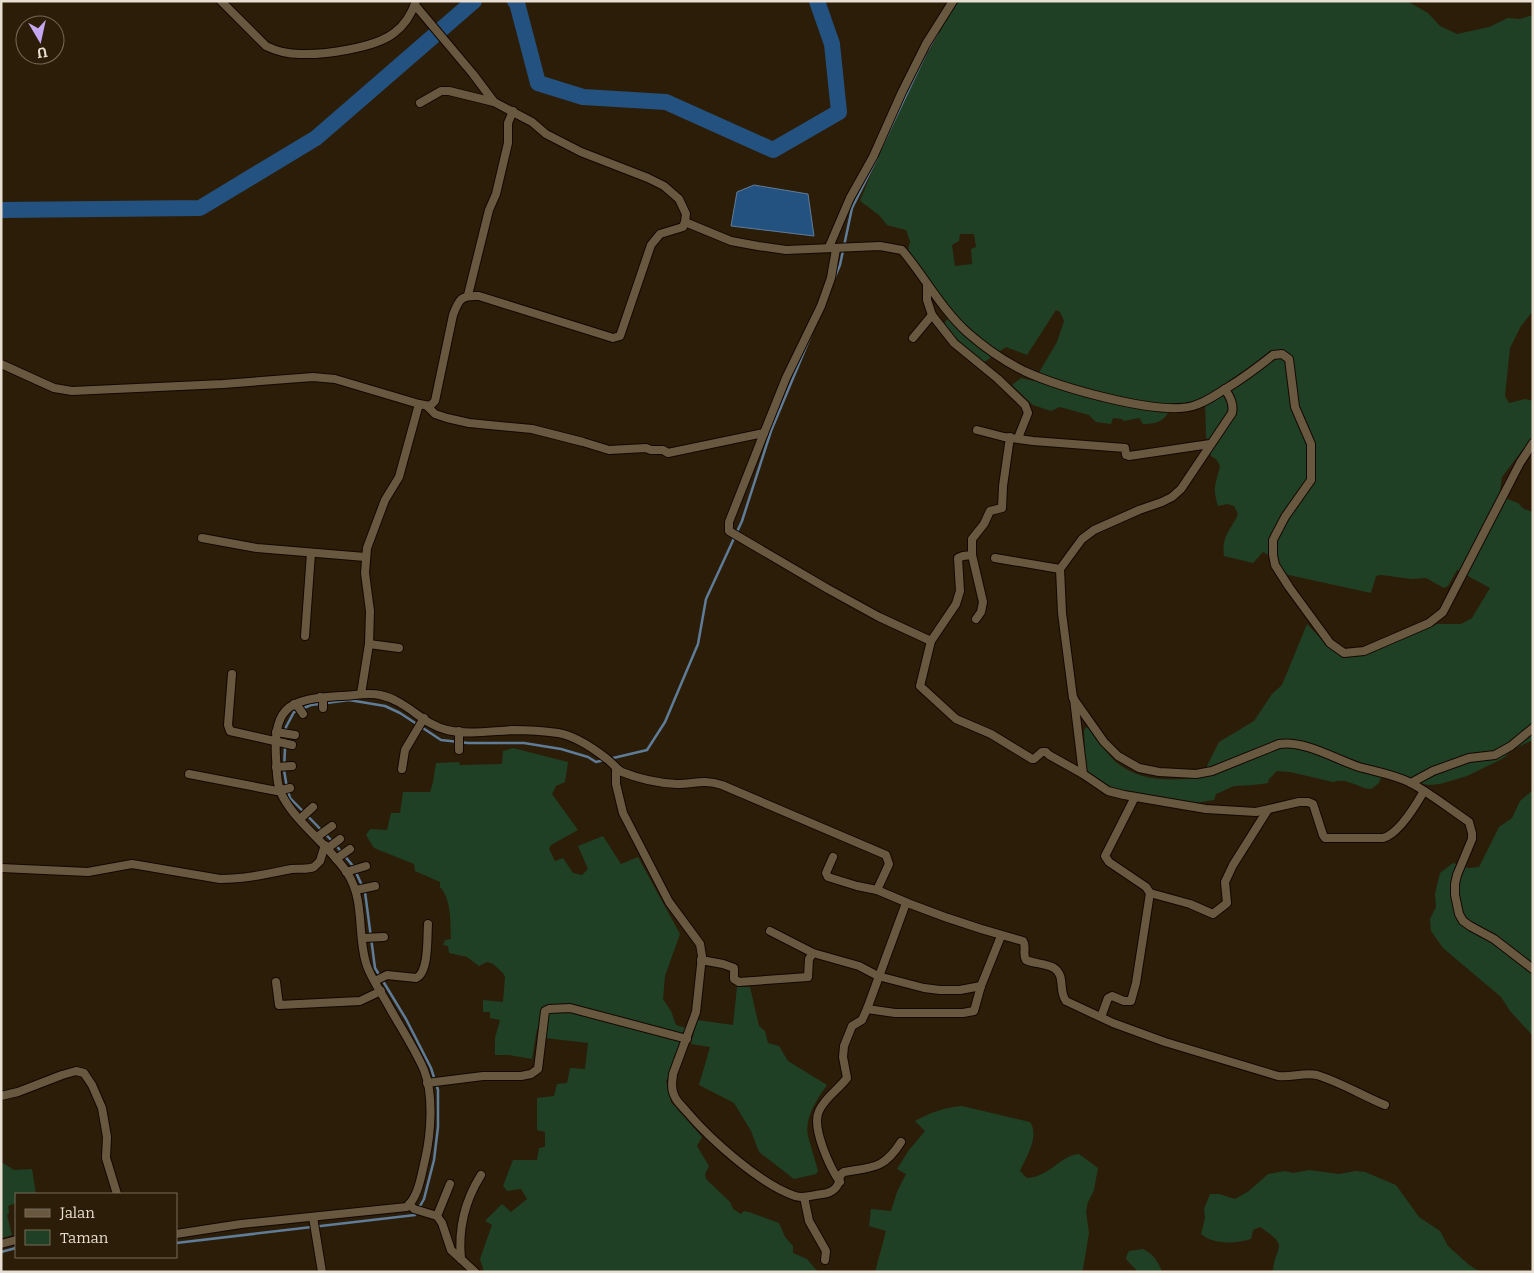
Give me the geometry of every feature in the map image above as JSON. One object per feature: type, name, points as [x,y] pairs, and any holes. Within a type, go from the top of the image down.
[{"type":"street","points":[[221,1],[266,46],[298,54],[335,52],[382,40],[394,33],[406,21],[416,3],[494,102]]},
{"type":"street","points":[[931,641],[879,617],[836,594],[729,531],[729,522],[786,378],[821,306],[832,278],[834,248],[850,198],[873,157],[926,44],[953,1]]},
{"type":"street","points":[[420,103],[441,91],[450,91],[494,102],[532,122],[546,134],[582,152],[664,186],[679,199],[686,214],[682,227],[660,234],[651,245],[622,331],[617,338],[479,296],[468,295],[458,302],[453,315],[435,401],[433,404],[423,405]]},
{"type":"street","points":[[468,295],[489,210],[496,194],[508,143],[508,123],[513,112]]},
{"type":"street","points":[[685,222],[731,241],[746,245],[786,250],[880,246],[902,250],[966,331],[990,351],[1025,371],[1075,389],[1145,406],[1168,408],[1192,407],[1209,400],[1239,381],[1273,355],[1282,354],[1289,359],[1295,407],[1310,444],[1311,480],[1285,517],[1273,540],[1273,555],[1279,571],[1313,620],[1330,643],[1344,653],[1364,651],[1437,618],[1442,612],[1520,463],[1533,443]]},
{"type":"street","points":[[927,284],[928,300],[932,314],[954,343],[998,379],[1025,405],[1028,413],[1014,437],[1003,486],[1002,508],[990,511],[984,524],[972,539],[972,555],[982,602],[981,612],[976,619]]},
{"type":"street","points":[[913,338],[932,314]]},
{"type":"street","points":[[1,364],[54,388],[72,391],[223,384],[313,377],[335,379],[423,405],[435,414],[447,418],[470,423],[532,429],[609,450],[646,448],[663,450],[668,453],[764,433]]},
{"type":"street","points":[[1083,774],[1062,613],[1060,569],[1082,539],[1094,530],[1172,497],[1181,489],[1232,413],[1231,400],[1225,389]]},
{"type":"street","points":[[361,694],[369,644],[370,612],[365,557],[385,500],[398,477],[423,405]]},
{"type":"street","points":[[977,430],[1068,444],[1076,443],[1106,447],[1122,446],[1125,448],[1126,455],[1129,456],[1210,444]]},
{"type":"street","points":[[202,538],[257,548],[365,557]]},
{"type":"street","points":[[305,636],[311,553]]},
{"type":"street","points":[[972,555],[958,558],[960,591],[956,604],[931,641],[920,686],[956,719],[991,734],[1034,759],[1042,752],[1046,752],[1108,791],[1206,809],[1256,812],[1299,802],[1308,802],[1313,804],[1325,838],[1383,838],[1390,835],[1406,818],[1424,792]]},
{"type":"street","points":[[995,558],[1060,569]]},
{"type":"street","points":[[369,644],[399,648]]},
{"type":"street","points":[[232,674],[228,728],[285,743]]},
{"type":"street","points":[[428,924],[424,969],[416,978],[381,978],[366,962],[366,938],[359,900],[365,887],[349,871],[344,853],[332,844],[325,832],[307,814],[290,809],[280,791],[286,766],[285,743],[287,734],[280,716],[322,703],[342,700],[361,694],[375,694],[391,697],[403,703],[421,723],[459,734],[515,730],[558,734],[579,741],[629,774],[660,782],[678,784],[701,781],[722,784],[886,855],[889,864],[877,890]]},
{"type":"street","points":[[1073,698],[1104,742],[1118,756],[1139,768],[1159,772],[1196,774],[1212,771],[1278,744],[1288,742],[1300,744],[1360,767],[1411,783],[1469,822],[1472,839],[1457,874],[1455,884],[1457,906],[1463,921],[1477,931],[1494,939],[1533,969]]},
{"type":"street","points":[[402,769],[405,750],[421,723]]},
{"type":"street","points":[[1411,783],[1433,771],[1469,758],[1495,755],[1511,746],[1533,728]]},
{"type":"street","points":[[459,734],[459,747]]},
{"type":"street","points":[[614,765],[623,814],[669,902],[700,944],[701,960],[696,1012],[673,1074],[672,1085],[675,1098],[700,1127],[745,1166],[779,1189],[796,1196],[828,1194],[835,1189],[840,1182],[840,1175],[844,1172],[876,1167],[885,1161],[901,1142]]},
{"type":"street","points":[[189,774],[280,791],[290,788]]},
{"type":"street","points":[[1135,797],[1105,856],[1109,862],[1146,887],[1150,893],[1190,904],[1213,914],[1227,903],[1225,882],[1233,865],[1267,810]]},
{"type":"street","points":[[1,868],[88,872],[132,864],[220,878],[259,877],[314,867],[332,844]]},
{"type":"street","points":[[833,857],[826,873],[828,877],[877,890],[906,903],[1023,942],[1025,944],[1024,957],[1026,960],[1045,964],[1058,972],[1061,978],[1063,997],[1066,1001],[1101,1017],[1165,1042],[1278,1076],[1317,1075],[1386,1105]]},
{"type":"street","points":[[349,871],[363,867]]},
{"type":"street","points":[[1101,1017],[1108,998],[1112,996],[1128,1002],[1133,998],[1150,893]]},
{"type":"street","points":[[840,1182],[834,1173],[818,1129],[818,1113],[826,1098],[847,1078],[843,1057],[844,1046],[852,1026],[860,1022],[867,1009],[906,903]]},
{"type":"street","points":[[770,931],[813,953],[858,966],[878,976],[924,988],[960,990],[981,986]]},
{"type":"street","points":[[867,1009],[895,1013],[963,1013],[974,1011],[981,986],[1001,936]]},
{"type":"street","points":[[366,938],[381,937]]},
{"type":"street","points":[[701,960],[734,968],[734,979],[739,982],[808,977],[809,960],[813,953]]},
{"type":"street","points":[[381,978],[380,991],[424,1071],[434,1082]]},
{"type":"street","points":[[276,982],[280,1005],[360,1002],[380,991]]},
{"type":"street","points":[[434,1082],[483,1076],[521,1076],[535,1072],[538,1069],[542,1046],[543,1017],[545,1011],[549,1009],[570,1008],[686,1039]]},
{"type":"street","points":[[1,1096],[18,1092],[76,1071],[84,1074],[92,1085],[102,1108],[107,1137],[106,1158],[117,1193]]},
{"type":"street","points":[[412,1207],[429,1141],[430,1109],[434,1082]]},
{"type":"street","points":[[461,1259],[461,1228],[465,1206],[481,1175]]},
{"type":"street","points":[[437,1216],[450,1184]]},
{"type":"street","points":[[804,1197],[809,1221],[826,1251],[825,1260]]},
{"type":"street","points":[[178,1234],[241,1224],[412,1207],[437,1216],[442,1223],[451,1250],[475,1272]]},
{"type":"street","points":[[313,1218],[322,1272]]},
{"type":"street","points":[[1,1244],[15,1240]]},
{"type":"green space","points":[[960,1],[1407,1],[1428,13],[1440,26],[1457,34],[1489,27],[1508,18],[1520,19],[1533,15],[1533,311],[1521,326],[1510,348],[1505,396],[1509,403],[1525,399],[1533,401],[1533,436],[1502,477],[1500,491],[1505,498],[1533,512],[1533,740],[1514,749],[1502,759],[1467,776],[1440,784],[1429,785],[1385,777],[1380,779],[1379,783],[1371,789],[1343,781],[1333,782],[1290,772],[1277,771],[1269,779],[1268,783],[1233,787],[1216,794],[1214,800],[1195,803],[1134,795],[1106,787],[1086,770],[1084,730],[1089,725],[1111,757],[1120,766],[1131,772],[1156,779],[1206,776],[1207,766],[1219,742],[1254,721],[1272,694],[1282,685],[1307,624],[1327,645],[1339,653],[1372,651],[1437,624],[1461,624],[1472,618],[1490,588],[1457,570],[1448,586],[1444,588],[1426,578],[1412,579],[1376,576],[1371,593],[1275,572],[1270,558],[1263,552],[1253,563],[1224,556],[1225,538],[1238,514],[1234,506],[1227,504],[1218,506],[1216,500],[1215,490],[1220,466],[1216,459],[1211,456],[1206,436],[1205,399],[1173,406],[1161,420],[1149,424],[1143,424],[1139,418],[1124,421],[1113,418],[1111,424],[1096,422],[1089,415],[1060,407],[1051,411],[1033,405],[1012,385],[1021,378],[1034,381],[1057,342],[1064,321],[1060,312],[1056,310],[1027,355],[1006,347],[983,363],[955,341],[943,325],[953,312],[908,251],[910,241],[906,230],[887,225],[879,215],[860,201],[905,97],[947,18]],"holes":[[[960,234],[974,234],[976,247],[971,249],[972,264],[955,266],[952,245],[959,241]]]},
{"type":"green space","points":[[513,748],[568,762],[565,782],[556,786],[552,794],[578,830],[551,845],[549,849],[555,861],[563,858],[573,873],[582,875],[588,869],[578,846],[603,836],[621,864],[638,857],[680,934],[665,976],[663,999],[671,1011],[676,1025],[686,1028],[674,1057],[672,1068],[676,1072],[666,1081],[671,1102],[702,1137],[697,1146],[709,1166],[705,1174],[706,1179],[730,1202],[733,1209],[741,1214],[744,1211],[749,1212],[779,1223],[785,1237],[793,1246],[793,1253],[807,1259],[818,1272],[484,1272],[480,1259],[492,1225],[485,1221],[502,1204],[511,1212],[527,1199],[521,1189],[507,1191],[503,1186],[513,1160],[537,1160],[539,1148],[545,1147],[545,1132],[537,1130],[537,1098],[554,1096],[557,1084],[567,1083],[570,1068],[585,1069],[588,1043],[545,1038],[547,1030],[537,1029],[532,1059],[509,1055],[495,1055],[495,1038],[500,1020],[490,1018],[490,1012],[483,1012],[483,1000],[503,1002],[505,977],[503,973],[493,964],[487,962],[479,966],[467,957],[449,953],[448,946],[443,945],[445,940],[451,939],[450,912],[447,898],[440,887],[440,882],[415,871],[414,864],[374,848],[366,835],[370,829],[387,830],[391,813],[400,813],[403,792],[430,792],[436,763],[459,762],[460,765],[502,764],[503,751]]},
{"type":"green space","points":[[1533,790],[1533,1036],[1510,1011],[1501,997],[1443,948],[1431,931],[1430,919],[1436,907],[1435,894],[1440,873],[1453,863],[1469,868],[1479,867],[1499,827],[1512,818],[1520,801]]},
{"type":"green space","points":[[737,987],[750,987],[759,1026],[765,1031],[768,1043],[779,1046],[788,1061],[827,1085],[810,1116],[807,1129],[818,1171],[816,1174],[794,1179],[759,1152],[751,1131],[734,1103],[699,1085],[710,1047],[691,1044],[697,1020],[733,1025]]},
{"type":"green space","points":[[962,1106],[1030,1122],[1034,1134],[1033,1140],[1020,1171],[1027,1178],[1042,1174],[1066,1158],[1079,1154],[1098,1168],[1094,1190],[1086,1211],[1089,1233],[1083,1269],[1080,1272],[875,1272],[886,1231],[869,1226],[871,1209],[891,1211],[897,1192],[906,1174],[897,1169],[909,1150],[925,1131],[915,1121],[937,1111]]},
{"type":"green space","points":[[3,1163],[14,1170],[32,1169],[36,1193],[15,1193],[15,1203],[8,1206],[9,1213],[7,1215],[12,1235],[1,1239],[1,1164]]},
{"type":"green space","points":[[1309,1170],[1339,1174],[1356,1171],[1365,1172],[1396,1185],[1419,1217],[1440,1231],[1448,1246],[1468,1264],[1477,1270],[1485,1272],[1273,1272],[1279,1247],[1278,1243],[1276,1239],[1260,1227],[1253,1230],[1251,1239],[1239,1242],[1219,1242],[1206,1238],[1201,1234],[1205,1218],[1204,1209],[1210,1194],[1219,1194],[1235,1199],[1249,1191],[1268,1174]]},
{"type":"green space","points":[[1143,1249],[1155,1258],[1162,1272],[1138,1272],[1126,1259],[1129,1251]]},
{"type":"water","points":[[754,185],[808,194],[814,236],[731,226],[737,192]]},
{"type":"waterway","points":[[1,210],[200,208],[316,138],[474,1]]},
{"type":"waterway","points":[[515,1],[538,83],[583,97],[666,102],[773,150],[839,112],[832,44],[817,1]]},
{"type":"waterway","points":[[881,148],[938,32]]},
{"type":"waterway","points":[[834,279],[840,265],[852,208],[877,158]]},
{"type":"waterway","points":[[609,759],[647,750],[665,722],[698,644],[706,599],[742,521],[771,431],[811,335]]},
{"type":"waterway","points":[[178,1243],[415,1215],[424,1199],[434,1160],[438,1127],[438,1090],[431,1068],[406,1019],[375,968],[365,892],[353,866],[334,843],[290,798],[284,770],[286,727],[294,712],[311,705],[349,700],[385,706],[400,713],[441,740],[468,743],[524,743],[561,749],[588,757],[596,762],[604,760]]},
{"type":"waterway","points":[[1,1252],[15,1248]]}]
